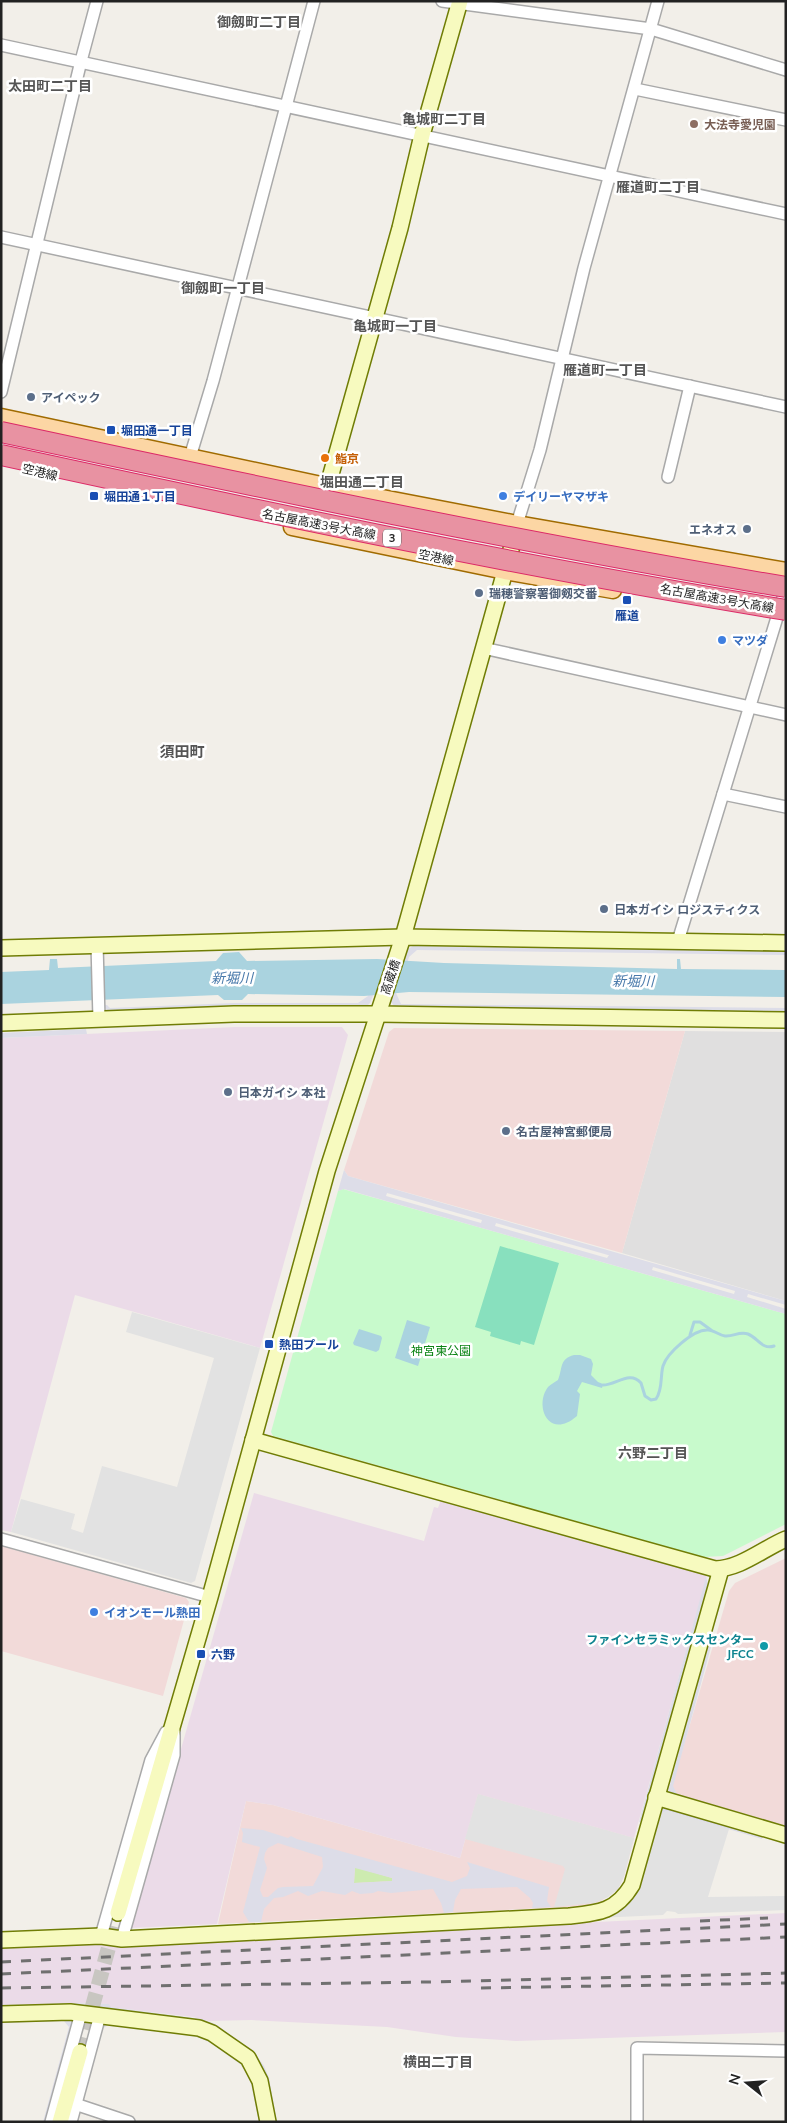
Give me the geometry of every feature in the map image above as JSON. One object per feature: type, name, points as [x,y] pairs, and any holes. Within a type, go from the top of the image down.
[{"type":"highway","name":"名古屋高速3号大高線","points":[[1,432],[373,511],[786,587]]},
{"type":"highway","points":[[1,441],[373,522],[646,572],[744,580]]},
{"type":"highway","name":"名古屋高速3号大高線","points":[[1,455],[240,508],[782,616]]},
{"type":"main road","points":[[1,417],[382,498],[786,571]]},
{"type":"main road","name":"空港線","points":[[1,463],[327,535],[505,571],[782,616]]},
{"type":"street","points":[[1,392],[97,1]]},
{"type":"street","points":[[190,457],[238,289],[314,1]]},
{"type":"street","points":[[442,1],[651,29],[786,70]]},
{"type":"street","points":[[518,524],[540,450],[584,268],[611,177],[658,1]]},
{"type":"street","points":[[328,485],[400,228],[422,135],[459,2]]},
{"type":"street","points":[[1,45],[786,214]]},
{"type":"street","points":[[635,89],[786,120]]},
{"type":"street","points":[[1,237],[374,319],[786,406]]},
{"type":"street","points":[[668,477],[690,386]]},
{"type":"street","name":"高蔵橋","points":[[118,1912],[210,1597],[327,1171],[401,943],[518,524]]},
{"type":"street","points":[[678,942],[749,707],[782,616],[786,587]]},
{"type":"street","points":[[482,648],[786,715]]},
{"type":"street","points":[[723,794],[786,807]]},
{"type":"street","points":[[1,948],[97,950],[401,943],[786,943]]},
{"type":"street","points":[[97,950],[99,1014]]},
{"type":"street","points":[[1,1023],[99,1014],[234,1014],[379,1010],[786,1020]]},
{"type":"street","points":[[253,1440],[708,1568],[721,1569],[786,1538]]},
{"type":"street","points":[[1,1539],[210,1597]]},
{"type":"street","points":[[1,1940],[101,1936],[122,1939],[569,1916],[602,1911],[619,1902],[632,1885],[721,1569]]},
{"type":"street","points":[[122,1939],[174,1755],[174,1717]]},
{"type":"street","points":[[101,1936],[151,1760],[174,1717]]},
{"type":"street","points":[[656,1797],[786,1835]]},
{"type":"street","points":[[1,2014],[70,2012],[199,2028],[212,2033],[248,2058],[260,2080],[268,2122]]},
{"type":"street","points":[[51,2122],[81,2013]]},
{"type":"street","points":[[70,2122],[100,2016]]},
{"type":"street","points":[[637,2122],[637,2048],[786,2051]]},
{"type":"street","points":[[60,2122],[80,2052]]},
{"type":"street","points":[[75,2104],[130,2122]]},
{"type":"shaded area","points":[[413,946],[786,950],[786,955],[417,950],[409,957],[407,963],[403,962],[408,949]]},
{"type":"shaded area","points":[[369,992],[374,993],[366,1007],[110,1013],[104,1007],[104,1005],[110,1008],[234,1003],[358,1003],[368,996]]},
{"type":"shaded area","points":[[391,993],[396,993],[401,1004],[786,1008],[786,1012],[401,1008],[394,1006],[391,1002]]},
{"type":"shaded area","points":[[235,1027],[342,1027],[348,1035],[260,1348],[75,1295],[11,1532],[1,1530],[1,1038]]},
{"type":"shaded area","points":[[394,1028],[685,1031],[622,1253],[348,1176],[344,1170],[389,1032]]},
{"type":"shaded area","points":[[86,1029],[87,1034],[1,1038],[1,1033]]},
{"type":"shaded area","points":[[685,1031],[786,1032],[786,1301],[622,1253]]},
{"type":"shaded area","points":[[344,1170],[348,1176],[786,1301],[786,1305],[748,1294],[747,1297],[786,1309],[786,1314],[344,1189],[338,1191]],"holes":[[[387,1193],[482,1220],[481,1223],[386,1196]],[[496,1223],[609,1255],[607,1258],[495,1226]],[[653,1267],[735,1291],[734,1294],[652,1270]]]},
{"type":"shaded area","points":[[132,1312],[260,1348],[195,1581],[191,1583],[11,1532],[21,1499],[75,1514],[71,1529],[83,1533],[102,1466],[177,1487],[214,1358],[126,1332]]},
{"type":"shaded area","points":[[254,1493],[424,1541],[434,1507],[438,1508],[441,1500],[707,1575],[634,1838],[478,1794],[460,1858],[273,1805],[246,1801],[217,1924],[130,1928]]},
{"type":"shaded area","name":"イオンモール熱田","points":[[1,1546],[186,1598],[189,1602],[163,1696],[1,1651]]},
{"type":"shaded area","points":[[786,1558],[786,1826],[677,1794],[672,1786],[729,1591],[735,1583]]},
{"type":"shaded area","points":[[706,1577],[708,1584],[644,1821],[639,1822]]},
{"type":"shaded area","points":[[709,1646],[711,1647],[673,1786],[677,1794],[770,1822],[769,1824],[669,1795],[668,1792]]},
{"type":"shaded area","points":[[478,1794],[634,1838],[624,1876],[618,1889],[601,1901],[585,1906],[218,1924],[246,1801],[273,1805],[460,1858]]},
{"type":"shaded area","points":[[478,1794],[634,1838],[624,1876],[618,1889],[608,1897],[594,1903],[554,1907],[565,1869],[563,1866],[465,1839]]},
{"type":"shaded area","points":[[663,1806],[762,1835],[762,1839],[667,1811],[658,1815]]},
{"type":"shaded area","points":[[667,1811],[729,1829],[708,1897],[786,1896],[786,1910],[678,1914],[667,1911],[663,1915],[597,1918],[623,1906],[633,1897],[658,1815]]},
{"type":"shaded area","points":[[241,1828],[263,1830],[288,1838],[291,1836],[452,1882],[467,1876],[470,1868],[467,1862],[549,1887],[547,1901],[551,1907],[532,1908],[533,1903],[530,1898],[517,1887],[461,1889],[455,1900],[453,1912],[444,1913],[433,1889],[391,1893],[378,1891],[360,1894],[352,1891],[345,1895],[322,1891],[308,1896],[298,1891],[283,1897],[274,1898],[264,1909],[261,1922],[249,1922],[243,1912],[260,1847],[242,1842],[243,1833]],"holes":[[[278,1843],[322,1857],[323,1867],[313,1886],[278,1888],[268,1897],[263,1897],[260,1890],[267,1868],[264,1859],[265,1853],[268,1848]],[[355,1868],[392,1878],[392,1881],[354,1883]]]},
{"type":"shaded area","points":[[786,1913],[786,2032],[516,2041],[456,2037],[387,2027],[251,2020],[209,2021],[193,2017],[110,2007],[109,2004],[1,2005],[1,1948],[94,1943],[132,1944]]},
{"type":"shaded area","points":[[109,2004],[111,2007],[202,2019],[215,2024],[253,2051],[264,2066],[269,2078],[277,2122],[274,2122],[265,2078],[215,2028],[1,2008],[1,2005]]},
{"type":"shaded area","points":[[71,2018],[74,2021],[48,2122],[43,2122],[69,2027],[64,2021],[1,2023],[1,2020]]},
{"type":"shaded area","points":[[105,2022],[202,2035],[240,2059],[251,2073],[262,2122],[259,2122],[250,2079],[244,2069],[211,2043],[193,2035],[108,2025],[102,2029],[83,2102],[80,2099],[97,2029]]},
{"type":"green space","name":"神宮東公園","points":[[343,1189],[786,1314],[786,1524],[723,1556],[704,1557],[273,1436],[271,1432],[338,1191]]},
{"type":"green space","points":[[500,1246],[559,1263],[534,1345],[521,1341],[520,1345],[490,1336],[491,1332],[475,1327]]},
{"type":"green space","points":[[355,1867],[392,1878],[392,1881],[354,1883]]},
{"type":"water","name":"新堀川","points":[[239,952],[247,961],[377,959],[444,963],[677,969],[677,959],[680,959],[681,969],[786,970],[786,997],[409,992],[364,996],[248,994],[242,1000],[224,1000],[218,995],[1,1004],[1,972],[49,970],[50,959],[57,959],[58,968],[216,961],[223,953]]},
{"type":"water","points":[[407,1320],[430,1327],[418,1366],[395,1358]]},
{"type":"water","points":[[359,1329],[381,1336],[379,1350],[376,1352],[354,1345],[353,1343]]},
{"type":"water","points":[[574,1355],[591,1359],[593,1364],[591,1375],[603,1384],[602,1388],[582,1382],[577,1391],[580,1394],[577,1416],[567,1423],[558,1425],[551,1423],[546,1418],[543,1411],[544,1394],[548,1387],[558,1380],[562,1365],[566,1359]]},
{"type":"waterway","points":[[690,1335],[694,1322],[700,1322],[711,1330]]},
{"type":"waterway","points":[[603,1385],[628,1378],[637,1379],[641,1383],[645,1396],[651,1400],[656,1399],[660,1391],[665,1361],[681,1343],[701,1331],[711,1330],[725,1336],[745,1333],[763,1345],[774,1346]]},
{"type":"tunnel","points":[[80,2052],[118,1913]]},
{"type":"railway","points":[[700,1921],[768,1918]]},
{"type":"railway","points":[[1,1962],[786,1924]]},
{"type":"railway","points":[[1,1974],[786,1937]]},
{"type":"railway","points":[[1,1988],[429,1982],[786,1973]]},
{"type":"railway","points":[[481,1988],[786,1983]]},
{"type":"place","name":"大法寺愛児園","points":[[694,124]]},
{"type":"place","name":"アイペック","points":[[31,397]]},
{"type":"place","name":"堀田通一丁目","points":[[111,430]]},
{"type":"place","name":"鮨京","points":[[325,458]]},
{"type":"place","name":"堀田通１丁目","points":[[94,496]]},
{"type":"place","name":"デイリーヤマザキ","points":[[503,496]]},
{"type":"place","name":"エネオス","points":[[747,529]]},
{"type":"place","name":"瑞穂警察署御剱交番","points":[[479,593]]},
{"type":"place","name":"雁道","points":[[627,600]]},
{"type":"place","name":"マツダ","points":[[722,640]]},
{"type":"place","name":"日本ガイシ ロジスティクス","points":[[604,909]]},
{"type":"place","name":"日本ガイシ 本社","points":[[228,1092]]},
{"type":"place","name":"名古屋神宮郵便局","points":[[506,1131]]},
{"type":"place","name":"熱田プール","points":[[269,1344]]},
{"type":"place","name":"イオンモール熱田","points":[[94,1612]]},
{"type":"place","name":"ファインセラミックスセンター JFCC","points":[[764,1646]]},
{"type":"place","name":"六野","points":[[201,1654]]},
{"type":"district","name":"御劔町二丁目","points":[[259,22]]},
{"type":"district","name":"太田町二丁目","points":[[50,86]]},
{"type":"district","name":"亀城町二丁目","points":[[444,119]]},
{"type":"district","name":"雁道町二丁目","points":[[658,187]]},
{"type":"district","name":"御劔町一丁目","points":[[223,288]]},
{"type":"district","name":"亀城町一丁目","points":[[395,326]]},
{"type":"district","name":"雁道町一丁目","points":[[605,370]]},
{"type":"district","name":"堀田通二丁目","points":[[362,482]]},
{"type":"district","name":"須田町","points":[[182,751]]},
{"type":"district","name":"六野二丁目","points":[[653,1453]]},
{"type":"district","name":"横田二丁目","points":[[438,2062]]}]
